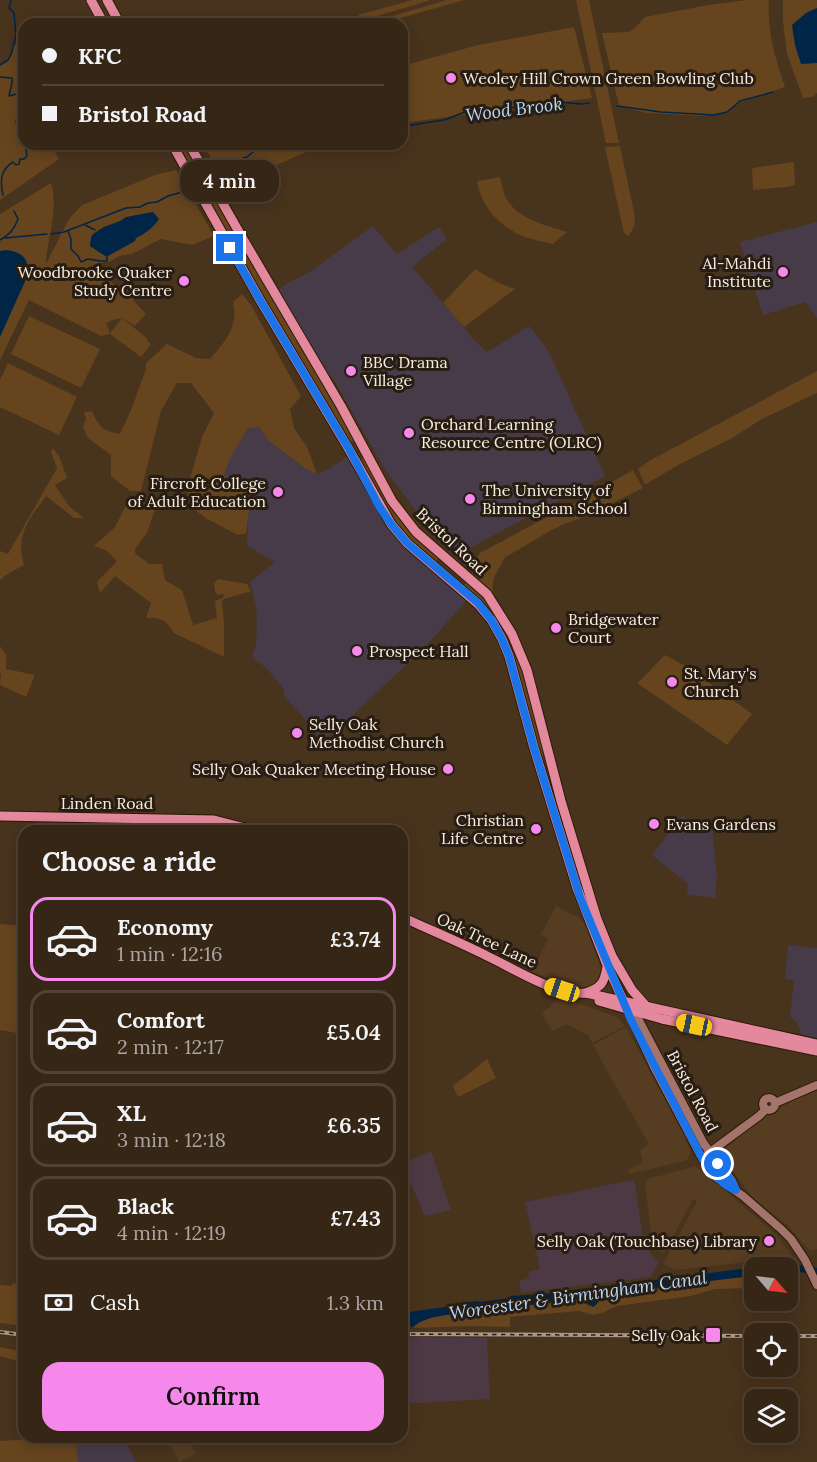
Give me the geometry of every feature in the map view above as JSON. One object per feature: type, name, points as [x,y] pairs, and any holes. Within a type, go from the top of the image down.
[{"type":"highway","points":[[91,0],[101,18]]},
{"type":"highway","points":[[107,0],[117,18]]},
{"type":"highway","name":"Bristol Road","points":[[175,150],[394,529],[485,612],[502,639],[580,897],[610,960]]},
{"type":"highway","name":"Bristol Road","points":[[192,150],[341,406],[403,518],[487,594],[518,646],[527,670],[549,758],[592,904],[628,1006]]},
{"type":"highway","points":[[230,246],[240,235]]},
{"type":"highway","points":[[230,246],[249,249]]},
{"type":"highway","points":[[347,446],[355,446],[360,441]]},
{"type":"highway","points":[[356,462],[360,456],[367,453]]},
{"type":"highway","points":[[432,564],[439,564],[443,556]]},
{"type":"highway","points":[[445,575],[452,563]]},
{"type":"highway","points":[[458,586],[467,576]]},
{"type":"highway","points":[[548,792],[549,784],[542,760],[549,758]]},
{"type":"highway","points":[[555,778],[554,786],[560,814],[556,818]]},
{"type":"highway","name":"Linden Road","points":[[0,816],[214,820],[233,825]]},
{"type":"highway","name":"Oak Tree Lane","points":[[408,920],[543,984],[628,1006]]},
{"type":"highway","points":[[583,994],[596,990],[601,985],[610,960]]},
{"type":"highway","points":[[610,960],[646,1006]]},
{"type":"highway","points":[[628,1006],[646,1006],[817,1044]]},
{"type":"highway","points":[[628,1006],[662,1018],[817,1051]]},
{"type":"main road","name":"Bristol Road","points":[[628,1006],[709,1152],[736,1190]]},
{"type":"main road","name":"Bristol Road","points":[[628,1006],[655,1069],[702,1158],[717,1178],[736,1190],[791,1239],[817,1285]]},
{"type":"main road","points":[[702,1158],[759,1116],[766,1109],[763,1104],[765,1100],[771,1098],[775,1103],[817,1084]]},
{"type":"shaded area","points":[[413,0],[431,0],[370,18],[359,18],[358,15]]},
{"type":"shaded area","points":[[447,0],[464,0],[401,18],[386,18]]},
{"type":"shaded area","points":[[576,0],[589,0],[619,143],[606,143]]},
{"type":"shaded area","points":[[747,0],[769,0],[771,34],[785,87],[739,103],[725,113],[702,116],[647,113],[619,106],[602,33],[629,32],[645,17]]},
{"type":"shaded area","points":[[783,0],[817,0],[817,93],[813,97],[803,98],[787,54]]},
{"type":"shaded area","points":[[574,27],[592,98],[408,122],[408,64],[478,45]]},
{"type":"shaded area","points":[[13,45],[18,45],[18,150],[54,150],[59,159],[0,200],[0,65],[6,61]]},
{"type":"shaded area","points":[[620,146],[635,217],[629,236],[624,233],[605,147]]},
{"type":"shaded area","points":[[178,150],[189,150],[234,228],[225,234]]},
{"type":"shaded area","points":[[207,150],[311,150],[226,187]]},
{"type":"shaded area","points":[[794,162],[795,185],[753,190],[752,168]]},
{"type":"shaded area","points":[[176,170],[214,236],[192,245],[161,239],[132,254],[88,267],[89,274],[104,277],[117,288],[129,293],[146,314],[135,326],[123,319],[151,344],[141,357],[110,334],[101,336],[29,300],[0,360],[0,214],[51,183],[54,203],[46,264],[69,219],[82,205],[155,175]],"holes":[[[122,319],[110,333],[106,323]]]},
{"type":"shaded area","points":[[500,177],[505,196],[516,210],[541,224],[567,232],[553,244],[525,237],[500,222],[488,208],[479,191],[477,181]]},
{"type":"shaded area","name":"Al-Mahdi Institute","points":[[817,222],[817,318],[805,302],[763,315],[740,242]]},
{"type":"shaded area","points":[[373,226],[397,254],[439,227],[447,239],[412,267],[472,338],[487,352],[529,326],[548,350],[605,476],[457,553],[425,523],[386,471],[333,378],[323,370],[278,290],[308,273]]},
{"type":"shaded area","points":[[248,254],[356,438],[355,441],[347,442],[240,259]]},
{"type":"shaded area","points":[[475,269],[515,289],[464,327],[443,303]]},
{"type":"shaded area","points":[[242,294],[251,305],[301,396],[290,409],[294,428],[307,447],[317,474],[306,469],[268,440],[259,427],[249,428],[235,450],[224,475],[228,482],[253,495],[246,533],[238,535],[207,519],[190,506],[187,489],[202,437],[214,413],[191,383],[177,383],[161,411],[141,491],[130,491],[111,476],[111,455],[88,438],[83,427],[86,419],[84,412],[92,411],[102,427],[120,434],[131,410],[146,369],[146,363],[167,344],[196,358],[210,359],[229,333],[234,319],[233,302]]},
{"type":"shaded area","points":[[29,316],[100,349],[81,388],[11,354]]},
{"type":"shaded area","points":[[8,363],[77,397],[59,435],[0,407],[0,380]]},
{"type":"shaded area","points":[[817,371],[817,393],[762,419],[732,438],[646,484],[644,483],[638,469],[649,461]]},
{"type":"shaded area","points":[[259,426],[268,440],[306,469],[317,474],[348,456],[369,492],[467,600],[424,648],[337,730],[326,737],[319,738],[284,696],[280,684],[252,657],[256,645],[257,621],[250,582],[275,562],[247,546],[248,517],[253,495],[228,482],[224,475],[238,443],[249,428]]},
{"type":"shaded area","points":[[53,448],[60,458],[67,478],[55,485],[69,506],[84,518],[74,518],[46,496],[25,528],[21,545],[24,565],[0,580],[0,551],[8,554],[57,468],[51,451]]},
{"type":"shaded area","points":[[364,458],[406,528],[438,557],[437,561],[433,563],[393,526],[359,464]]},
{"type":"shaded area","points":[[633,470],[643,488],[589,515],[550,531],[504,558],[494,578],[493,592],[472,573],[473,564],[480,553]]},
{"type":"shaded area","points":[[129,499],[156,507],[147,533],[135,549],[135,553],[149,564],[162,564],[165,580],[182,590],[193,625],[217,618],[215,601],[224,597],[223,594],[218,595],[215,592],[214,584],[218,579],[247,584],[251,591],[222,601],[224,657],[174,633],[165,621],[146,618],[151,603],[115,576],[100,593],[97,582],[117,561],[107,551],[94,546],[115,527]]},
{"type":"shaded area","points":[[466,582],[491,606],[511,641],[525,678],[546,755],[540,758],[510,654],[463,587]]},
{"type":"shaded area","points":[[0,646],[6,655],[6,669],[35,675],[26,697],[0,685]]},
{"type":"shaded area","points":[[665,655],[689,668],[752,714],[727,745],[637,683]]},
{"type":"shaded area","points":[[683,816],[698,827],[705,821],[712,826],[717,877],[715,898],[687,895],[688,884],[652,855]]},
{"type":"shaded area","points":[[556,906],[579,918],[585,925],[601,968],[598,980],[589,988],[576,987],[532,972],[548,939],[541,934]]},
{"type":"shaded area","points":[[0,924],[18,926],[17,1033],[0,1030]]},
{"type":"shaded area","points":[[788,945],[817,948],[817,1038],[801,1034],[797,1022],[790,1017],[794,980],[785,979]]},
{"type":"shaded area","points":[[561,997],[617,1017],[625,1026],[592,1043],[588,1035],[566,1024],[552,1031],[542,1013]]},
{"type":"shaded area","points":[[626,1027],[684,1135],[691,1153],[687,1160],[630,1174],[628,1170],[643,1162],[640,1150],[649,1144],[593,1045]]},
{"type":"shaded area","points":[[487,1059],[496,1078],[458,1097],[453,1086]]},
{"type":"shaded area","points":[[817,1088],[817,1249],[810,1251],[787,1225],[752,1197],[727,1163],[725,1154],[726,1148],[750,1127],[777,1109]]},
{"type":"shaded area","points":[[431,1151],[451,1210],[425,1216],[408,1178],[408,1161]]},
{"type":"shaded area","points":[[695,1166],[777,1236],[793,1257],[744,1257],[744,1262],[676,1270],[663,1264],[697,1201],[693,1199],[664,1254],[656,1248],[651,1232],[645,1184],[648,1179]]},
{"type":"shaded area","points":[[632,1180],[635,1183],[646,1246],[659,1262],[651,1277],[521,1293],[519,1281],[529,1278],[528,1272],[540,1269],[525,1202]]},
{"type":"shaded area","points":[[744,1276],[744,1288],[715,1289],[691,1296],[617,1306],[593,1315],[579,1311],[510,1317],[510,1327],[412,1328],[437,1316],[575,1299],[583,1301],[588,1306],[596,1305],[600,1299],[611,1293]]},
{"type":"shaded area","points":[[12,1283],[18,1284],[18,1325],[0,1323],[0,1285],[12,1286]]},
{"type":"shaded area","points":[[408,1337],[487,1338],[490,1399],[408,1404]]},
{"type":"shaded area","points":[[0,1347],[18,1351],[18,1361],[0,1356]]},
{"type":"shaded area","points":[[0,1441],[76,1443],[78,1462],[0,1462]]},
{"type":"shaded area","points":[[76,1443],[126,1443],[136,1462],[78,1462]]},
{"type":"shaded area","points":[[169,1443],[192,1443],[196,1454],[179,1462]]},
{"type":"water","points":[[817,8],[817,63],[801,64],[792,25],[806,13]]},
{"type":"water","points":[[153,212],[159,219],[152,227],[135,241],[108,256],[90,246],[93,234],[104,227],[126,217]]},
{"type":"water","points":[[6,250],[21,255],[26,261],[28,271],[0,337],[0,251]]},
{"type":"water","points":[[798,1265],[817,1268],[817,1275],[801,1272],[798,1274]]},
{"type":"water","name":"Worcester & Birmingham Canal","points":[[744,1269],[744,1277],[611,1293],[600,1299],[593,1307],[575,1299],[437,1316],[412,1328],[408,1323],[408,1312],[510,1298],[511,1296]]},
{"type":"waterway","points":[[0,65],[11,55],[16,36],[14,13],[9,8],[11,0]]},
{"type":"waterway","points":[[0,77],[12,78],[9,96],[18,94]]},
{"type":"waterway","name":"Wood Brook","points":[[617,106],[661,112],[714,115],[727,112],[740,101],[773,92]]},
{"type":"waterway","name":"Wood Brook","points":[[408,125],[444,120],[473,109],[528,108],[559,102],[589,103]]},
{"type":"waterway","points":[[18,117],[16,122],[18,124]]},
{"type":"waterway","points":[[3,195],[1,185],[3,173],[13,162],[16,165],[19,164],[20,159],[27,156],[26,150]]},
{"type":"waterway","name":"Wood Brook","points":[[220,177],[255,150]]},
{"type":"waterway","name":"Wood Brook","points":[[51,234],[64,232],[126,208],[140,207],[189,190]]},
{"type":"waterway","points":[[0,240],[11,231],[17,222],[14,211]]},
{"type":"waterway","points":[[85,225],[95,230]]},
{"type":"waterway","points":[[68,231],[71,249],[81,262],[88,259],[107,261],[107,256]]},
{"type":"waterway","name":"Wood Brook","points":[[5,238],[47,234]]},
{"type":"railway","points":[[0,1332],[18,1334]]},
{"type":"railway","points":[[408,1334],[744,1336]]},
{"type":"railway","points":[[798,1336],[817,1336]]},
{"type":"place","name":"Weoley Hill Crown Green Bowling Club","points":[[451,78]]},
{"type":"place","name":"Al-Mahdi Institute","points":[[783,272]]},
{"type":"place","name":"Woodbrooke Quaker Study Centre","points":[[184,281]]},
{"type":"place","name":"BBC Drama Village","points":[[351,371]]},
{"type":"place","name":"Orchard Learning Resource Centre (OLRC)","points":[[409,433]]},
{"type":"place","name":"Fircroft College of Adult Education","points":[[278,492]]},
{"type":"place","name":"The University of Birmingham School","points":[[470,499]]},
{"type":"place","name":"Bridgewater Court","points":[[556,628]]},
{"type":"place","name":"Prospect Hall","points":[[357,651]]},
{"type":"place","name":"St. Mary's Church","points":[[672,682]]},
{"type":"place","name":"Selly Oak Methodist Church","points":[[297,733]]},
{"type":"place","name":"Selly Oak Quaker Meeting House","points":[[448,769]]},
{"type":"place","name":"Evans Gardens","points":[[654,824]]},
{"type":"place","name":"Christian Life Centre","points":[[536,829]]},
{"type":"place","name":"Selly Oak (Touchbase) Library","points":[[769,1241]]},
{"type":"place","name":"Selly Oak","points":[[713,1335]]},
{"type":"route","points":[[230,248],[391,524],[407,543],[478,603],[502,639],[509,656],[571,871],[607,965],[655,1069],[702,1158],[717,1178],[736,1190],[718,1164]]}]
